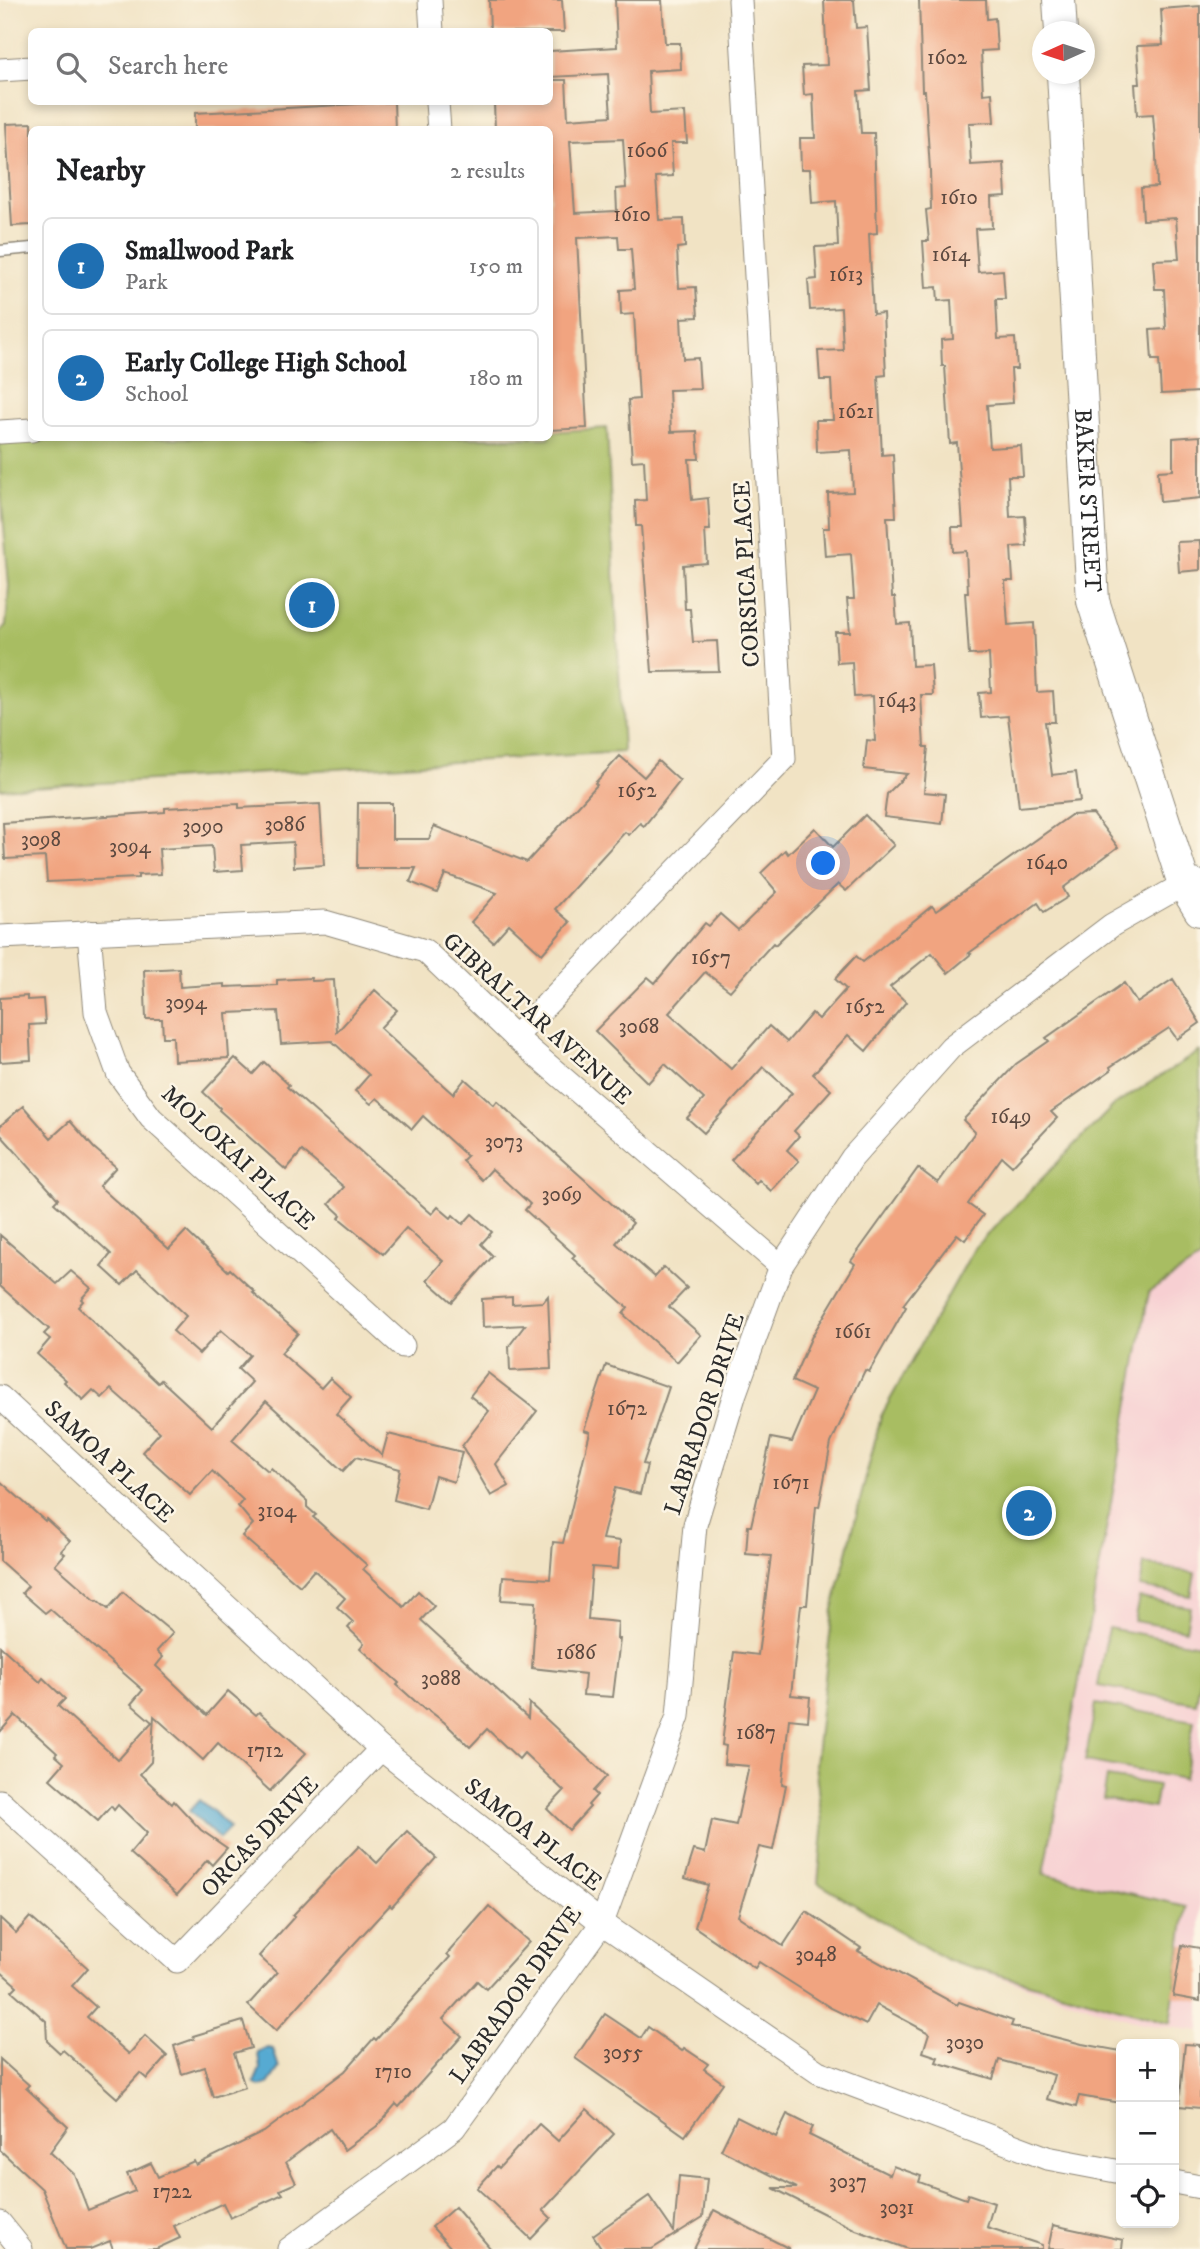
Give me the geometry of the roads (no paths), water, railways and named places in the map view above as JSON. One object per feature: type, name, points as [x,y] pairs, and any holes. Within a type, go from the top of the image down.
[{"type":"street","points":[[430,0],[432,28]]},
{"type":"street","name":"CORSICA PLACE","points":[[515,1037],[784,759],[740,0]]},
{"type":"street","points":[[1059,0],[1060,21]]},
{"type":"street","points":[[0,70],[28,68]]},
{"type":"street","name":"BAKER STREET","points":[[1064,84],[1093,601],[1195,891]]},
{"type":"street","points":[[437,105],[439,126]]},
{"type":"street","points":[[0,432],[28,430]]},
{"type":"street","name":"LABRADOR DRIVE","points":[[289,2249],[454,2128],[602,1923],[678,1716],[695,1525],[735,1393],[781,1266],[852,1158],[951,1047],[1112,925],[1195,891]]},
{"type":"street","name":"GIBRALTAR AVENUE","points":[[0,937],[325,922],[425,951],[515,1037],[781,1266]]},
{"type":"street","name":"MOLOKAI PLACE","points":[[89,932],[96,1012],[118,1073],[151,1118],[403,1346]]},
{"type":"street","name":"SAMOA PLACE","points":[[0,1397],[382,1749],[602,1923],[818,2072],[1047,2158],[1116,2171]]},
{"type":"street","name":"ORCAS DRIVE","points":[[0,1801],[177,1962],[382,1749]]},
{"type":"street","points":[[1179,2183],[1200,2187]]},
{"type":"street","points":[[0,2223],[21,2249]]},
{"type":"lane","points":[[0,251],[28,248]]},
{"type":"water","points":[[199,1800],[230,1828],[219,1839],[189,1811]]},
{"type":"water","points":[[267,2048],[273,2049],[279,2068],[268,2084],[259,2087],[254,2083],[260,2069],[258,2053]]},
{"type":"place","name":"Smallwood Park","points":[[312,605]]},
{"type":"place","name":"Early College High School","points":[[1029,1513]]}]
